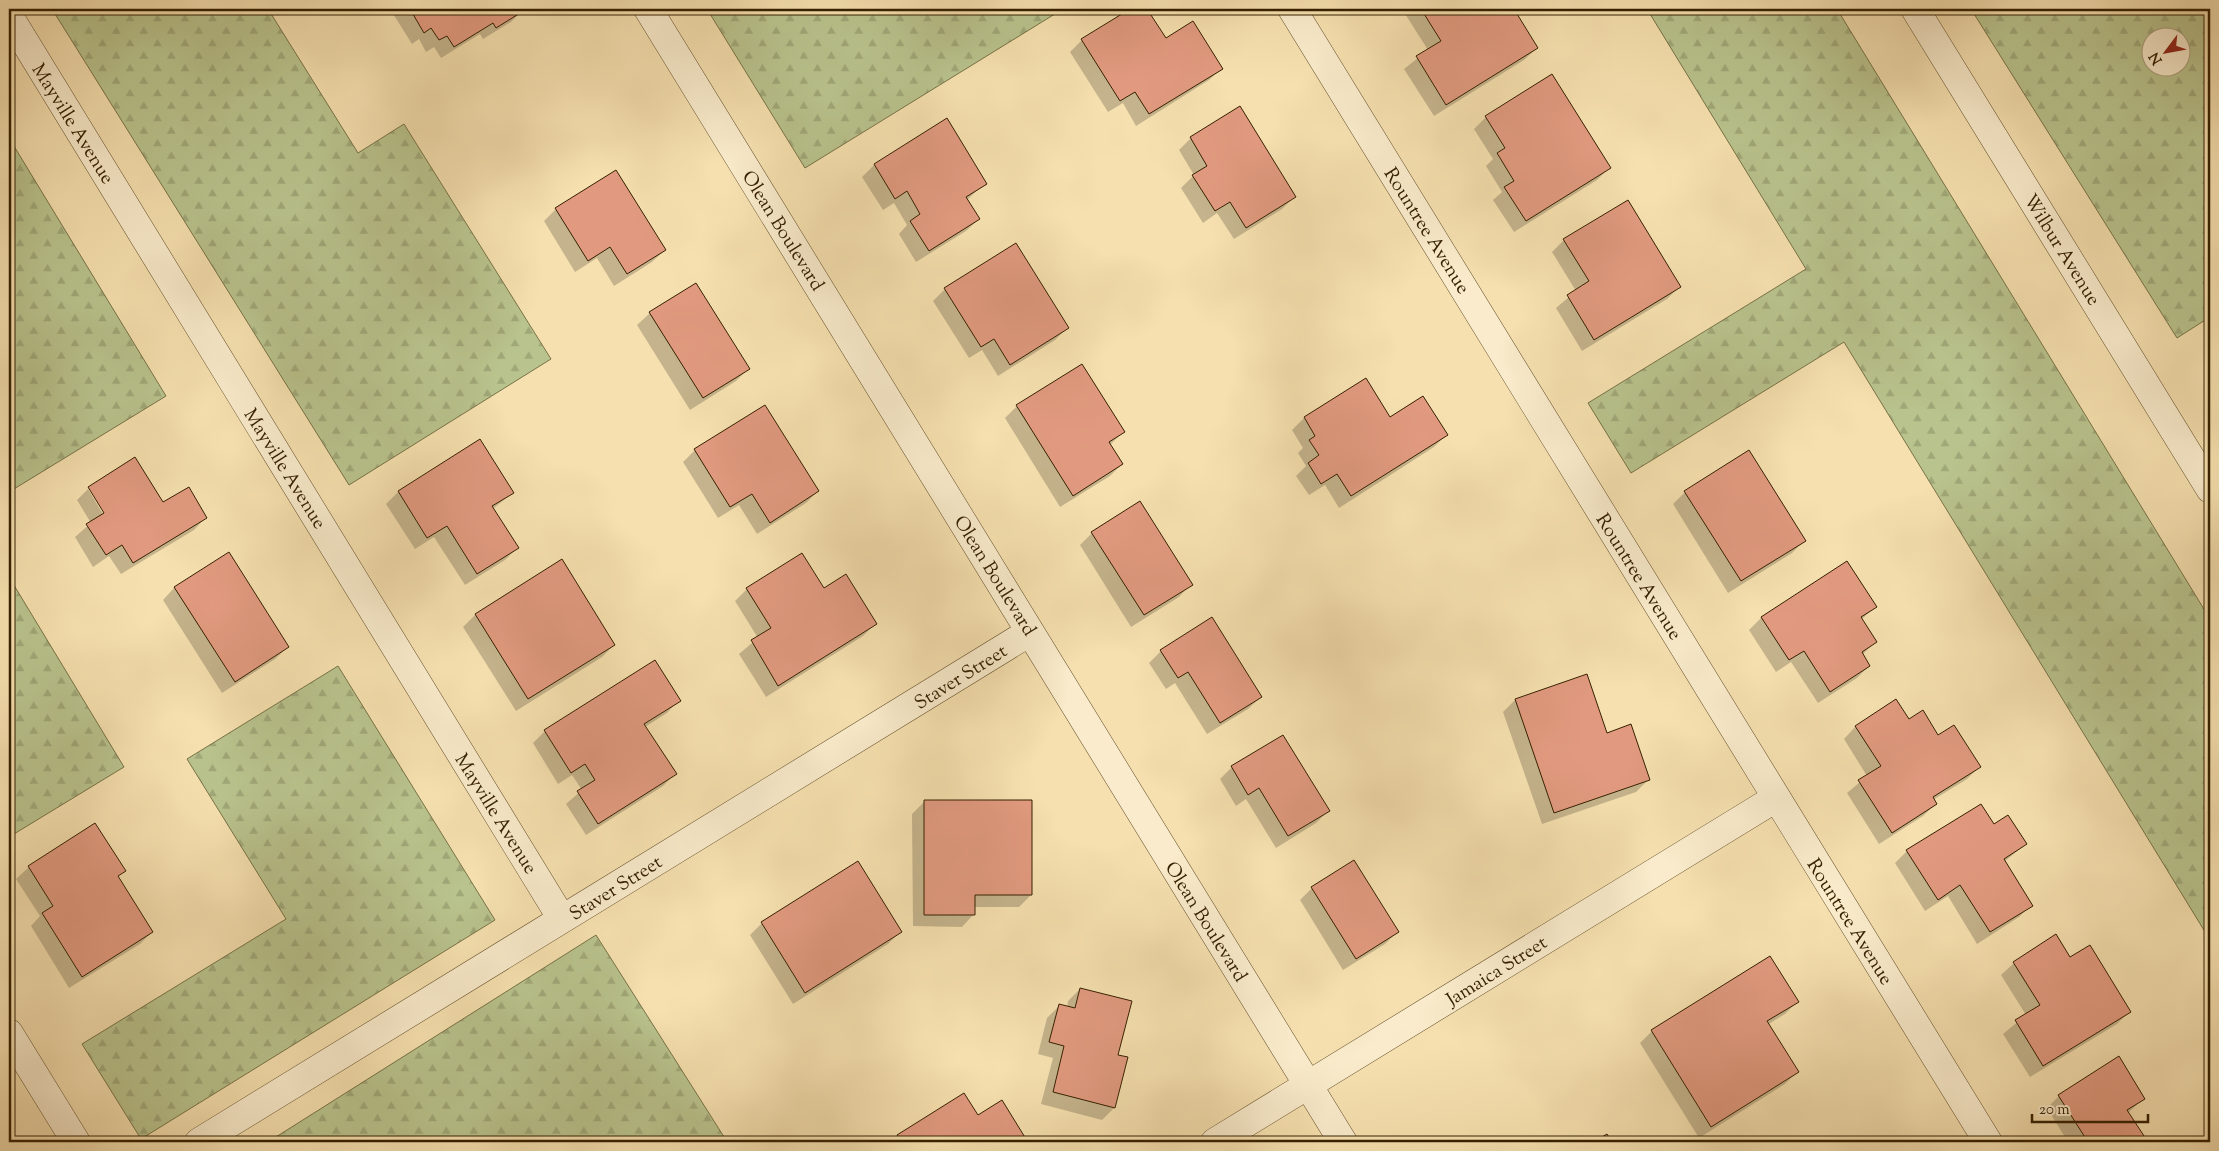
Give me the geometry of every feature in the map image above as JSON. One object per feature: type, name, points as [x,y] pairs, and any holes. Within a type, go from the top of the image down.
[{"type":"street","name":"Olean Boulevard","points":[[648,9],[1343,1142]]},
{"type":"street","name":"Rountree Avenue","points":[[1292,9],[1988,1142]]},
{"type":"street","name":"Wilbur Avenue","points":[[1915,9],[2210,489]]},
{"type":"street","name":"Mayville Avenue","points":[[9,16],[562,919]]},
{"type":"street","name":"Staver Street","points":[[199,1142],[1030,632]]},
{"type":"street","name":"Jamaica Street","points":[[1215,1142],[1776,798]]},
{"type":"street","points":[[9,1033],[76,1142]]},
{"type":"green space","points":[[52,9],[268,9],[358,153],[404,124],[551,359],[349,485]]},
{"type":"green space","points":[[707,9],[1063,9],[805,168]]},
{"type":"green space","points":[[1647,9],[1837,9],[2210,619],[2210,940],[1844,342],[1631,473],[1588,403],[1806,269]]},
{"type":"green space","points":[[1971,9],[2210,9],[2210,317],[2177,338]]},
{"type":"green space","points":[[9,138],[166,396],[9,492]]},
{"type":"green space","points":[[9,577],[124,767],[9,837]]},
{"type":"green space","points":[[338,666],[495,920],[141,1139],[82,1044],[286,919],[187,759]]},
{"type":"green space","points":[[596,935],[726,1140],[723,1142],[268,1142]]},
{"type":"building","points":[[410,9],[525,10],[496,28],[493,23],[454,47],[447,36],[439,40],[431,28],[424,33]]},
{"type":"building","points":[[1130,9],[1147,9],[1166,38],[1193,21],[1223,69],[1149,114],[1135,92],[1120,101],[1081,39]]},
{"type":"building","points":[[1421,9],[1514,9],[1538,48],[1446,105],[1416,56],[1441,41]]},
{"type":"building","points":[[1552,74],[1611,168],[1526,221],[1504,187],[1514,181],[1497,153],[1505,148],[1485,116]]},
{"type":"building","points":[[1240,106],[1296,197],[1246,228],[1230,202],[1215,211],[1192,175],[1207,166],[1190,137]]},
{"type":"building","points":[[947,118],[987,184],[966,197],[980,219],[929,251],[910,221],[920,214],[907,191],[895,199],[874,164]]},
{"type":"building","points":[[616,170],[666,250],[627,274],[610,247],[588,261],[555,208]]},
{"type":"building","points":[[1628,200],[1681,287],[1594,340],[1567,295],[1589,281],[1563,239]]},
{"type":"building","points":[[1016,243],[1069,328],[1010,365],[994,339],[981,347],[944,288]]},
{"type":"building","points":[[696,283],[750,369],[703,398],[649,312]]},
{"type":"building","points":[[1082,364],[1125,432],[1109,442],[1123,464],[1073,496],[1016,405]]},
{"type":"building","points":[[1366,378],[1390,417],[1423,396],[1448,435],[1351,496],[1337,474],[1321,484],[1308,463],[1319,455],[1309,440],[1315,436],[1304,417]]},
{"type":"building","points":[[765,405],[819,491],[770,523],[752,494],[730,507],[694,449]]},
{"type":"building","points":[[480,439],[514,493],[492,506],[519,548],[477,574],[447,526],[427,538],[398,491]]},
{"type":"building","points":[[1749,450],[1806,541],[1741,581],[1684,491]]},
{"type":"building","points":[[135,457],[163,502],[189,487],[207,518],[133,563],[122,545],[106,555],[86,524],[104,513],[88,487]]},
{"type":"building","points":[[1140,501],[1193,585],[1144,615],[1091,532]]},
{"type":"building","points":[[229,552],[289,647],[235,682],[174,587]]},
{"type":"building","points":[[802,553],[824,588],[846,574],[877,624],[778,686],[751,640],[771,628],[746,588]]},
{"type":"building","points":[[562,559],[615,645],[528,699],[475,614]]},
{"type":"building","points":[[1847,561],[1877,607],[1861,617],[1877,642],[1862,652],[1870,666],[1830,692],[1804,651],[1789,660],[1761,617]]},
{"type":"building","points":[[1212,617],[1262,697],[1220,723],[1188,672],[1178,678],[1160,650]]},
{"type":"building","points":[[655,660],[681,701],[644,724],[677,774],[598,824],[577,791],[595,780],[585,764],[571,773],[544,730]]},
{"type":"building","points":[[1587,674],[1607,733],[1631,724],[1650,780],[1554,813],[1515,699]]},
{"type":"building","points":[[1896,699],[1909,719],[1923,710],[1938,735],[1954,725],[1981,767],[1933,797],[1937,804],[1892,833],[1858,780],[1881,766],[1855,726]]},
{"type":"building","points":[[1283,735],[1330,811],[1288,836],[1259,788],[1248,795],[1231,766]]},
{"type":"building","points":[[924,800],[1032,800],[1032,895],[975,895],[975,915],[924,915]]},
{"type":"building","points":[[1981,804],[1994,824],[2008,815],[2027,844],[2004,859],[2033,906],[1990,932],[1960,885],[1938,900],[1906,850]]},
{"type":"building","points":[[95,823],[126,871],[118,876],[153,932],[82,977],[42,913],[53,906],[28,866]]},
{"type":"building","points":[[1354,860],[1399,932],[1356,959],[1311,887]]},
{"type":"building","points":[[858,861],[902,932],[805,993],[761,922]]},
{"type":"building","points":[[2056,934],[2070,957],[2090,945],[2131,1012],[2043,1066],[2015,1020],[2040,1005],[2013,962]]},
{"type":"building","points":[[1770,956],[1799,1002],[1767,1021],[1799,1072],[1711,1127],[1651,1030]]},
{"type":"building","points":[[1080,988],[1132,1001],[1118,1055],[1128,1057],[1115,1108],[1053,1092],[1064,1046],[1049,1042],[1059,1004],[1075,1008]]},
{"type":"building","points":[[2119,1056],[2145,1099],[2127,1110],[2148,1142],[2088,1142],[2058,1095]]},
{"type":"building","points":[[964,1093],[978,1115],[1002,1100],[1026,1139],[1020,1142],[901,1142],[897,1135]]},
{"type":"building","points":[[1607,1134],[1612,1142],[1593,1142]]}]
